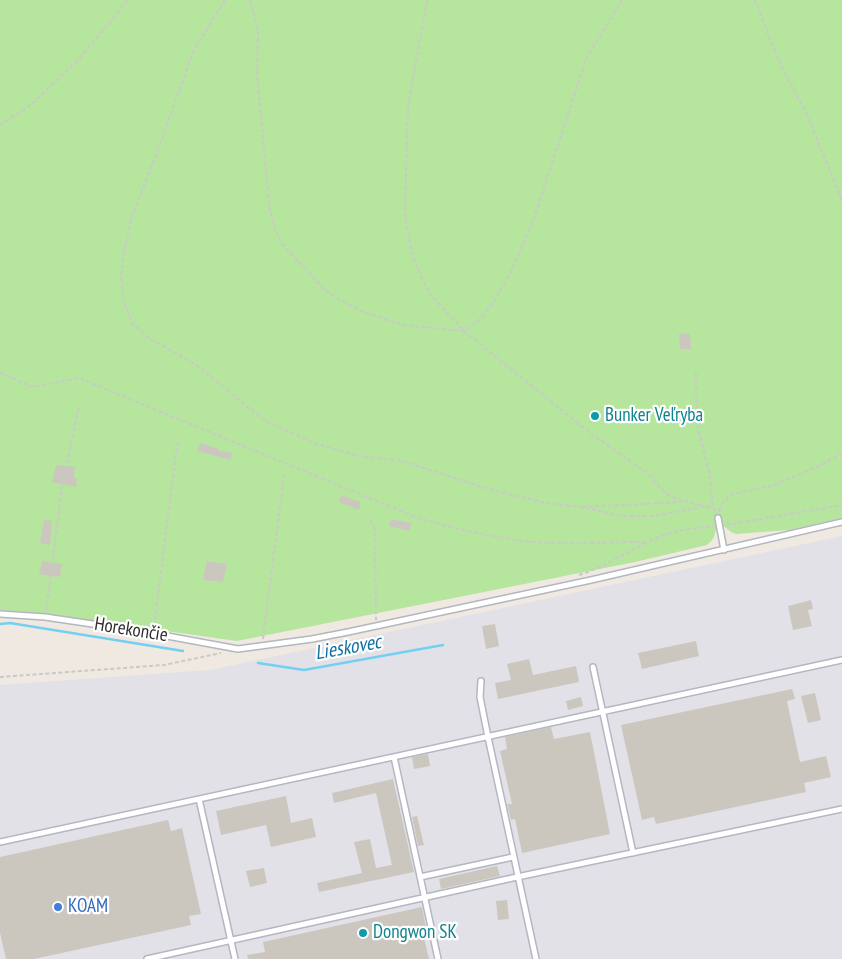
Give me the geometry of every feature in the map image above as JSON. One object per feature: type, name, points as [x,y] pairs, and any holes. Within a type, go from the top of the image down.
[{"type":"lane","points":[[718,516],[724,550]]},
{"type":"lane","name":"Horekončie","points":[[0,614],[45,617],[140,630],[238,649],[262,644],[312,639],[724,550],[842,522]]},
{"type":"lane","points":[[0,842],[842,660]]},
{"type":"lane","points":[[593,667],[633,853]]},
{"type":"lane","points":[[481,681],[480,697],[536,959]]},
{"type":"lane","points":[[394,757],[438,959]]},
{"type":"lane","points":[[199,799],[235,959]]},
{"type":"lane","points":[[147,959],[517,877],[842,809]]},
{"type":"lane","points":[[420,877],[513,857]]},
{"type":"path","points":[[0,125],[32,104],[79,59],[128,0]]},
{"type":"path","points":[[224,0],[193,52],[132,216],[124,250],[121,277],[124,301],[132,323],[150,339],[195,364],[264,420],[314,443],[358,456],[402,461],[495,491],[538,501],[622,516],[656,516],[705,506]]},
{"type":"path","points":[[250,0],[258,31],[258,74],[270,211],[282,244],[327,292],[358,310],[404,325],[464,331],[479,320],[494,301],[510,274],[533,221],[586,59],[622,0]]},
{"type":"path","points":[[427,0],[408,106],[405,214],[412,255],[430,293],[464,331],[586,430],[650,475],[660,488],[671,497],[684,502],[713,508]]},
{"type":"path","points":[[755,0],[777,57],[806,113],[842,200]]},
{"type":"path","points":[[0,373],[33,387],[79,378],[418,518],[461,531],[534,542],[609,544],[648,542]]},
{"type":"path","points":[[696,374],[697,424],[710,476],[713,508],[718,516]]},
{"type":"path","points":[[46,610],[62,481],[79,407]]},
{"type":"path","name":"Horekončie","points":[[153,628],[178,440]]},
{"type":"path","points":[[718,516],[723,502],[732,494],[772,486],[825,463],[842,453]]},
{"type":"path","points":[[264,634],[284,475]]},
{"type":"path","points":[[580,507],[684,502]]},
{"type":"path","points":[[722,525],[842,505]]},
{"type":"path","points":[[371,520],[375,530],[377,625]]},
{"type":"path","points":[[576,576],[598,568],[648,542],[673,532],[715,526]]},
{"type":"path","points":[[262,644],[267,641]]},
{"type":"path","points":[[0,677],[155,666],[222,653]]},
{"type":"shaded area","points":[[842,536],[842,959],[0,959],[0,685],[210,670]]},
{"type":"green space","points":[[0,0],[842,0],[842,518],[789,530],[736,534],[725,527],[717,527],[713,539],[707,545],[635,562],[237,641],[45,614],[0,610]]},
{"type":"building","points":[[690,333],[691,349],[680,349],[679,334]]},
{"type":"building","points":[[200,443],[219,449],[219,451],[232,453],[231,460],[197,451]]},
{"type":"building","points":[[56,465],[75,467],[74,478],[77,479],[76,487],[52,482]]},
{"type":"building","points":[[341,495],[360,502],[359,510],[339,502]]},
{"type":"building","points":[[391,519],[411,523],[410,531],[389,526]]},
{"type":"building","points":[[44,520],[52,521],[50,545],[40,543]]},
{"type":"building","points":[[42,561],[62,564],[60,577],[39,574]]},
{"type":"building","points":[[207,561],[227,564],[223,582],[203,580]]},
{"type":"building","points":[[811,600],[813,609],[808,610],[812,626],[793,630],[788,606]]},
{"type":"building","points":[[495,624],[499,646],[486,649],[482,626]]},
{"type":"building","points":[[696,641],[699,656],[642,669],[638,653]]},
{"type":"building","points":[[529,659],[533,675],[576,666],[579,682],[498,699],[495,683],[511,680],[507,664]]},
{"type":"building","points":[[792,689],[795,699],[787,701],[800,762],[826,756],[831,777],[804,783],[806,792],[656,824],[654,817],[642,820],[621,725]]},
{"type":"building","points":[[815,693],[821,720],[808,723],[801,696]]},
{"type":"building","points":[[581,697],[583,706],[568,710],[566,701]]},
{"type":"building","points":[[551,727],[554,739],[590,732],[610,834],[522,853],[515,819],[511,820],[507,804],[512,804],[500,751],[507,749],[505,737]]},
{"type":"building","points":[[428,754],[430,766],[414,769],[412,757]]},
{"type":"building","points":[[393,779],[414,872],[319,892],[317,883],[362,873],[354,842],[370,839],[376,868],[392,865],[376,793],[334,803],[332,793]]},
{"type":"building","points":[[286,796],[291,823],[312,818],[316,837],[271,847],[266,825],[221,835],[216,811]]},
{"type":"building","points":[[417,816],[424,845],[418,846],[412,817]]},
{"type":"building","points":[[168,820],[171,831],[182,828],[201,914],[189,916],[191,925],[34,959],[6,959],[0,933],[0,857]]},
{"type":"building","points":[[497,866],[500,876],[441,889],[439,879]]},
{"type":"building","points":[[264,868],[267,883],[250,887],[246,871]]},
{"type":"building","points":[[507,900],[509,919],[498,920],[496,901]]},
{"type":"building","name":"Dongwon SK","points":[[422,907],[427,933],[423,934],[429,959],[248,959],[247,955],[265,952],[263,942]]},
{"type":"waterway","name":"Lieskovec","points":[[0,624],[10,623],[183,651]]},
{"type":"waterway","name":"Lieskovec","points":[[258,663],[304,670],[443,645]]},
{"type":"place","name":"Bunker Veľryba","points":[[595,416]]},
{"type":"place","name":"KOAM","points":[[58,907]]},
{"type":"place","name":"Dongwon SK","points":[[363,933]]}]
